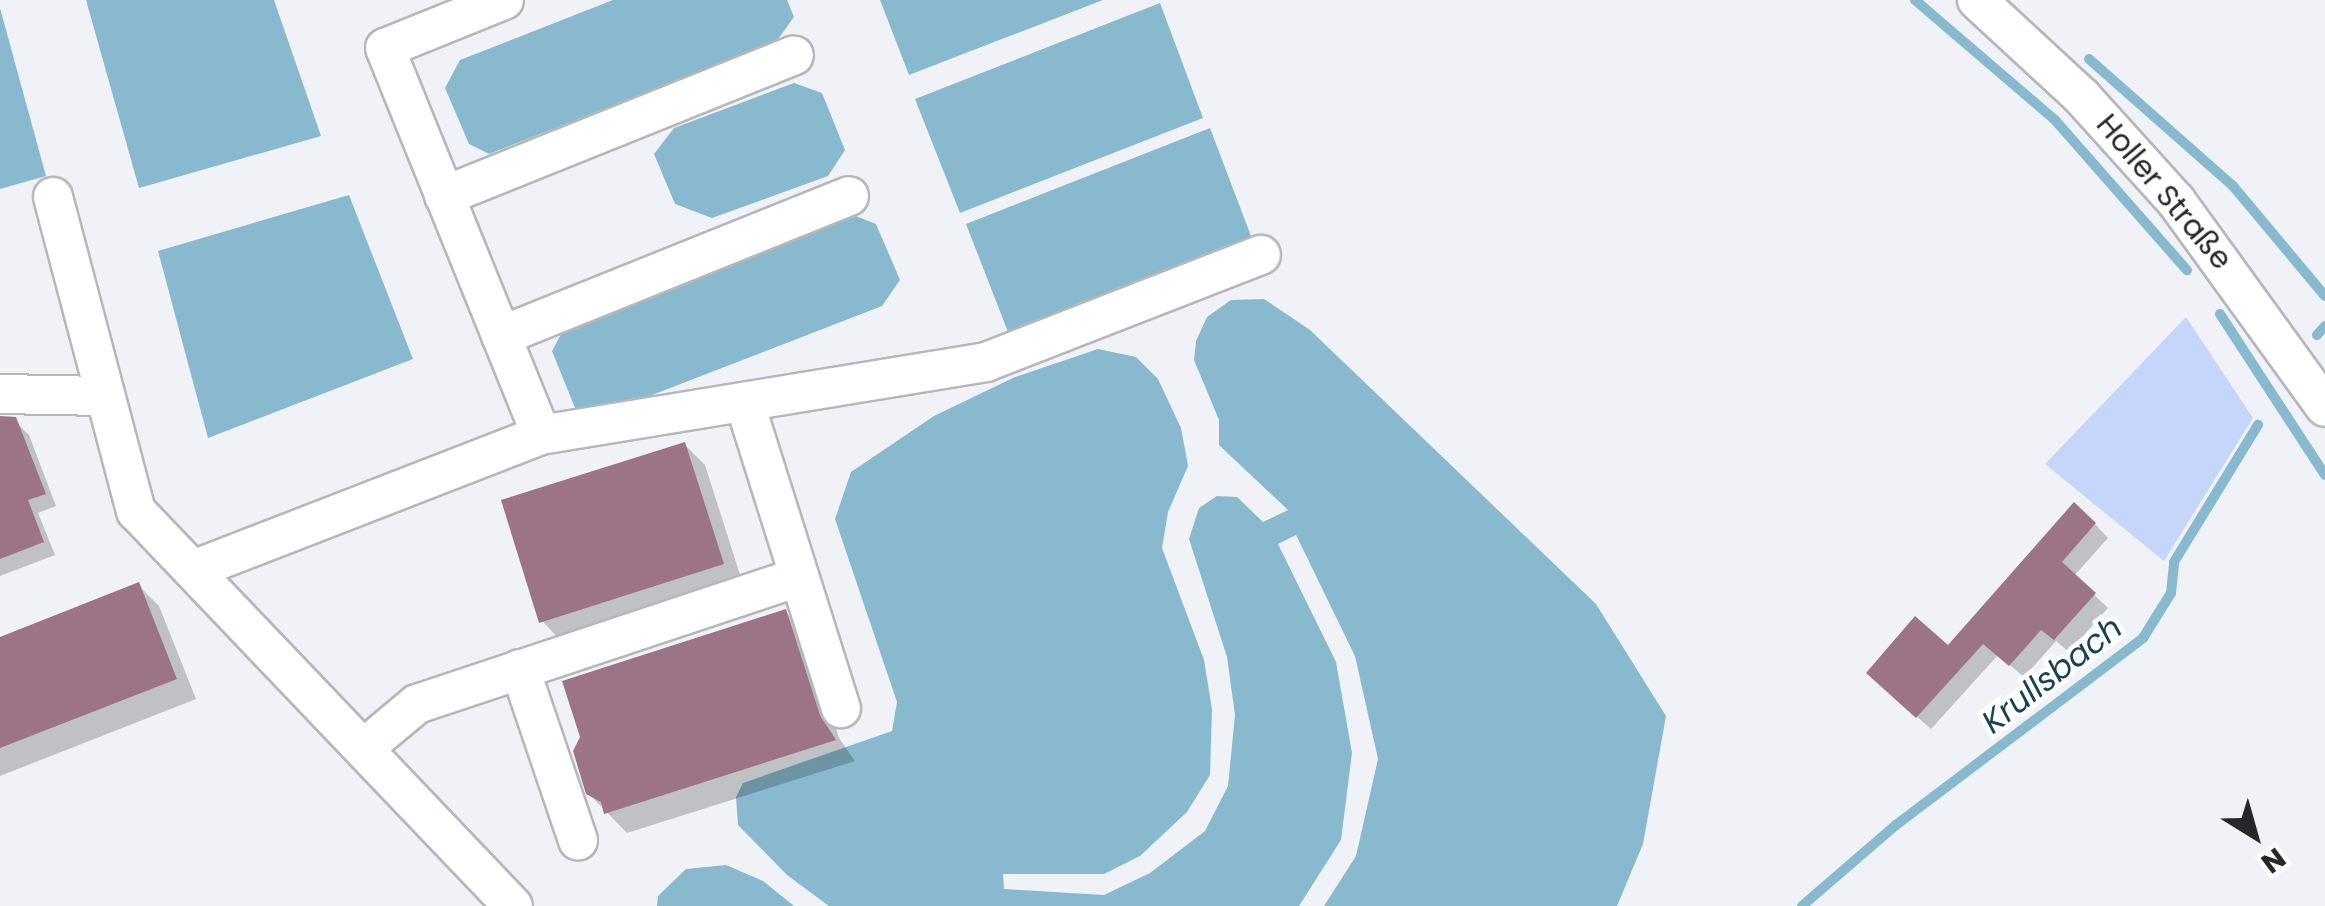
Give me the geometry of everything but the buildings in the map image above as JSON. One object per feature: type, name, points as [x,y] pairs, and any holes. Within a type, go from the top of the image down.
[{"type":"street","points":[[504,0],[385,48],[541,435]]},
{"type":"street","name":"Holler Straße","points":[[1977,0],[2082,97],[2176,200],[2325,407]]},
{"type":"street","points":[[444,196],[794,55]]},
{"type":"street","points":[[501,336],[850,196]]},
{"type":"street","points":[[53,197],[136,511],[513,906]]},
{"type":"street","points":[[193,570],[541,435],[986,362],[1261,254]]},
{"type":"street","points":[[0,394],[106,396]]},
{"type":"street","points":[[745,404],[796,578],[841,708]]},
{"type":"street","points":[[364,748],[417,704],[796,578]]},
{"type":"street","points":[[520,670],[578,840]]},
{"type":"shaded area","points":[[86,0],[274,0],[321,136],[139,188]]},
{"type":"shaded area","points":[[613,0],[787,0],[794,17],[776,42],[489,154],[469,144],[445,88],[460,60]]},
{"type":"shaded area","points":[[880,0],[1103,0],[909,75]]},
{"type":"shaded area","points":[[1160,3],[1203,118],[960,213],[915,99]]},
{"type":"shaded area","points":[[0,8],[46,176],[0,189]]},
{"type":"shaded area","points":[[794,83],[822,93],[845,150],[828,176],[712,218],[675,204],[654,154],[674,128]]},
{"type":"shaded area","points":[[1210,128],[1254,244],[1010,337],[966,224]]},
{"type":"shaded area","points":[[349,195],[413,359],[208,438],[158,251]]},
{"type":"shaded area","points":[[848,213],[876,224],[900,280],[882,306],[595,417],[575,408],[552,351],[566,325]]},
{"type":"shaded area","points":[[1264,299],[1310,330],[1596,604],[1666,716],[1643,844],[1617,906],[1324,906],[1356,856],[1378,759],[1355,656],[1296,535],[1278,544],[1336,662],[1352,753],[1341,840],[1299,906],[829,906],[787,875],[738,825],[736,797],[743,783],[892,731],[897,702],[835,519],[851,472],[934,416],[1015,377],[1098,349],[1136,357],[1158,379],[1181,428],[1188,466],[1168,512],[1162,548],[1204,660],[1212,709],[1210,775],[1187,812],[1140,856],[1104,874],[1003,874],[1004,889],[1104,895],[1150,873],[1205,831],[1228,786],[1235,715],[1227,657],[1189,539],[1199,508],[1217,496],[1237,497],[1263,522],[1288,510],[1219,445],[1219,420],[1194,360],[1196,341],[1207,317],[1231,300]]},
{"type":"shaded area","points":[[2186,317],[2253,418],[2164,561],[2045,464]]},
{"type":"shaded area","points":[[726,865],[763,881],[794,906],[657,906],[658,896],[686,869]]},
{"type":"waterway","points":[[1915,0],[2055,120],[2187,270]]},
{"type":"waterway","points":[[2089,59],[2233,186],[2325,296]]},
{"type":"waterway","points":[[2220,314],[2325,475]]},
{"type":"waterway","name":"Krullsbach","points":[[2317,335],[2325,326]]},
{"type":"waterway","name":"Krullsbach","points":[[1802,906],[1896,825],[2143,638],[2171,593],[2174,562],[2258,425]]}]
